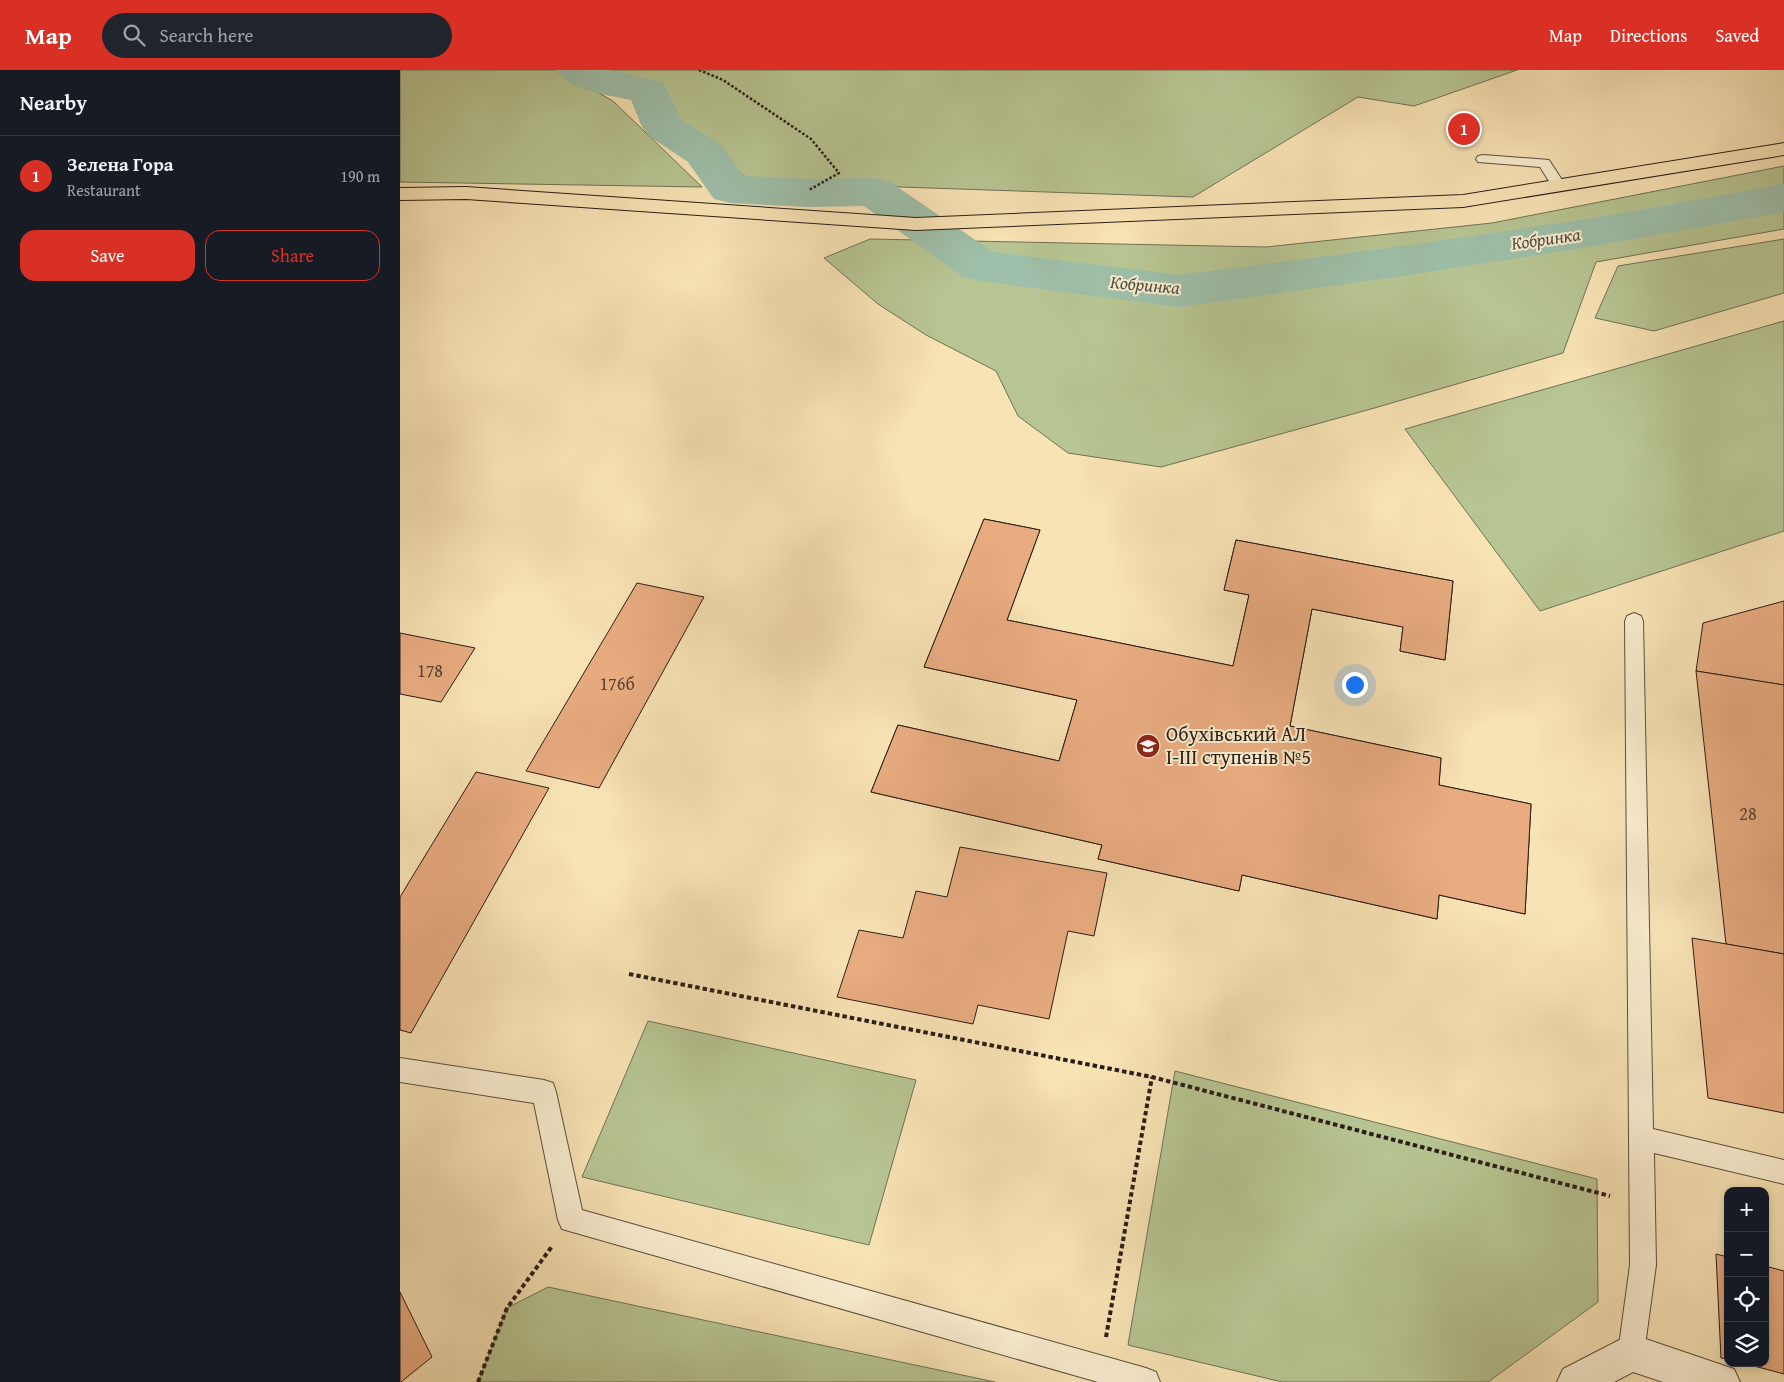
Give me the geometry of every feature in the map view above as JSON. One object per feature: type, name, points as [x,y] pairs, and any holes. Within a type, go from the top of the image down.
[{"type":"main road","points":[[400,194],[466,193],[916,224],[1463,202],[1784,149]]},
{"type":"street","points":[[1576,1382],[1631,1352],[1721,1382]]},
{"type":"lane","points":[[1483,159],[1544,163],[1559,186]]},
{"type":"lane","points":[[1631,1352],[1643,1266],[1634,621]]},
{"type":"lane","points":[[400,1070],[544,1092],[571,1220],[1146,1382]]},
{"type":"lane","points":[[1641,1138],[1784,1172]]},
{"type":"path","points":[[700,70],[723,80],[811,139],[840,174]]},
{"type":"path","points":[[629,974],[1152,1077],[1642,1204]]},
{"type":"path","points":[[1100,1370],[1152,1077]]},
{"type":"path","points":[[478,1382],[508,1308],[571,1220]]},
{"type":"green space","points":[[400,70],[558,70],[613,101],[702,187],[400,182]]},
{"type":"green space","points":[[592,70],[1517,70],[1414,106],[1358,97],[1193,197],[753,182]]},
{"type":"green space","points":[[1784,166],[1784,229],[1596,262],[1563,353],[1161,467],[1068,453],[1018,416],[996,371],[926,335],[878,304],[824,258],[870,239],[1266,247],[1492,223]]},
{"type":"green space","points":[[1784,239],[1784,293],[1654,331],[1595,318],[1618,266]]},
{"type":"green space","points":[[1784,321],[1784,531],[1540,611],[1405,429]]},
{"type":"green space","points":[[648,1021],[916,1080],[869,1245],[582,1177]]},
{"type":"green space","points":[[1175,1071],[1597,1179],[1598,1302],[1488,1382],[1282,1382],[1128,1345]]},
{"type":"green space","points":[[548,1287],[995,1382],[478,1382],[507,1308]]},
{"type":"building","points":[[984,519],[1040,530],[1007,620],[1233,666],[1249,595],[1224,590],[1236,540],[1453,581],[1445,660],[1400,651],[1403,627],[1312,609],[1290,726],[1441,758],[1439,785],[1531,804],[1525,914],[1439,895],[1437,919],[1242,875],[1239,891],[1098,859],[1102,845],[871,792],[898,725],[1059,761],[1077,700],[924,667]],"holes":[[[1144,709],[1264,731],[1249,822],[1123,797]]]},
{"type":"building","points":[[984,519],[1040,530],[1007,620],[1233,666],[1249,595],[1224,590],[1236,540],[1453,581],[1445,660],[1400,651],[1403,627],[1312,609],[1290,726],[1441,758],[1439,785],[1531,804],[1525,914],[1439,895],[1437,919],[1242,875],[1239,891],[1098,859],[1102,845],[871,792],[898,725],[1059,761],[1077,700],[924,667]]},
{"type":"building","points":[[637,583],[704,597],[599,788],[526,771]]},
{"type":"building","points":[[1784,601],[1784,685],[1696,671],[1703,623]]},
{"type":"building","points":[[400,633],[475,648],[441,702],[400,694]]},
{"type":"building","points":[[1696,671],[1784,685],[1784,954],[1726,944]]},
{"type":"building","points":[[476,772],[549,788],[411,1033],[400,1030],[400,897]]},
{"type":"building","points":[[960,847],[1107,873],[1094,936],[1068,931],[1049,1019],[978,1005],[973,1024],[837,997],[859,930],[903,938],[916,891],[947,897]]},
{"type":"building","points":[[1692,938],[1784,954],[1784,1113],[1708,1098]]},
{"type":"building","points":[[1716,1254],[1724,1256],[1724,1358],[1721,1358]]},
{"type":"building","points":[[1769,1267],[1784,1271],[1784,1374],[1758,1367],[1769,1367]]},
{"type":"building","points":[[400,1292],[432,1357],[401,1382],[400,1382]]},
{"type":"waterway","name":"Кобринка","points":[[576,70],[588,77],[648,92],[664,127],[704,153],[730,189],[808,193],[874,192],[980,266],[1179,291],[1396,262],[1595,232],[1784,198]]},
{"type":"place","name":"Зелена Гора","points":[[1464,129]]},
{"type":"place","name":"Обухівський АЛ І-ІІІ ступенів №5","points":[[1148,746]]}]
